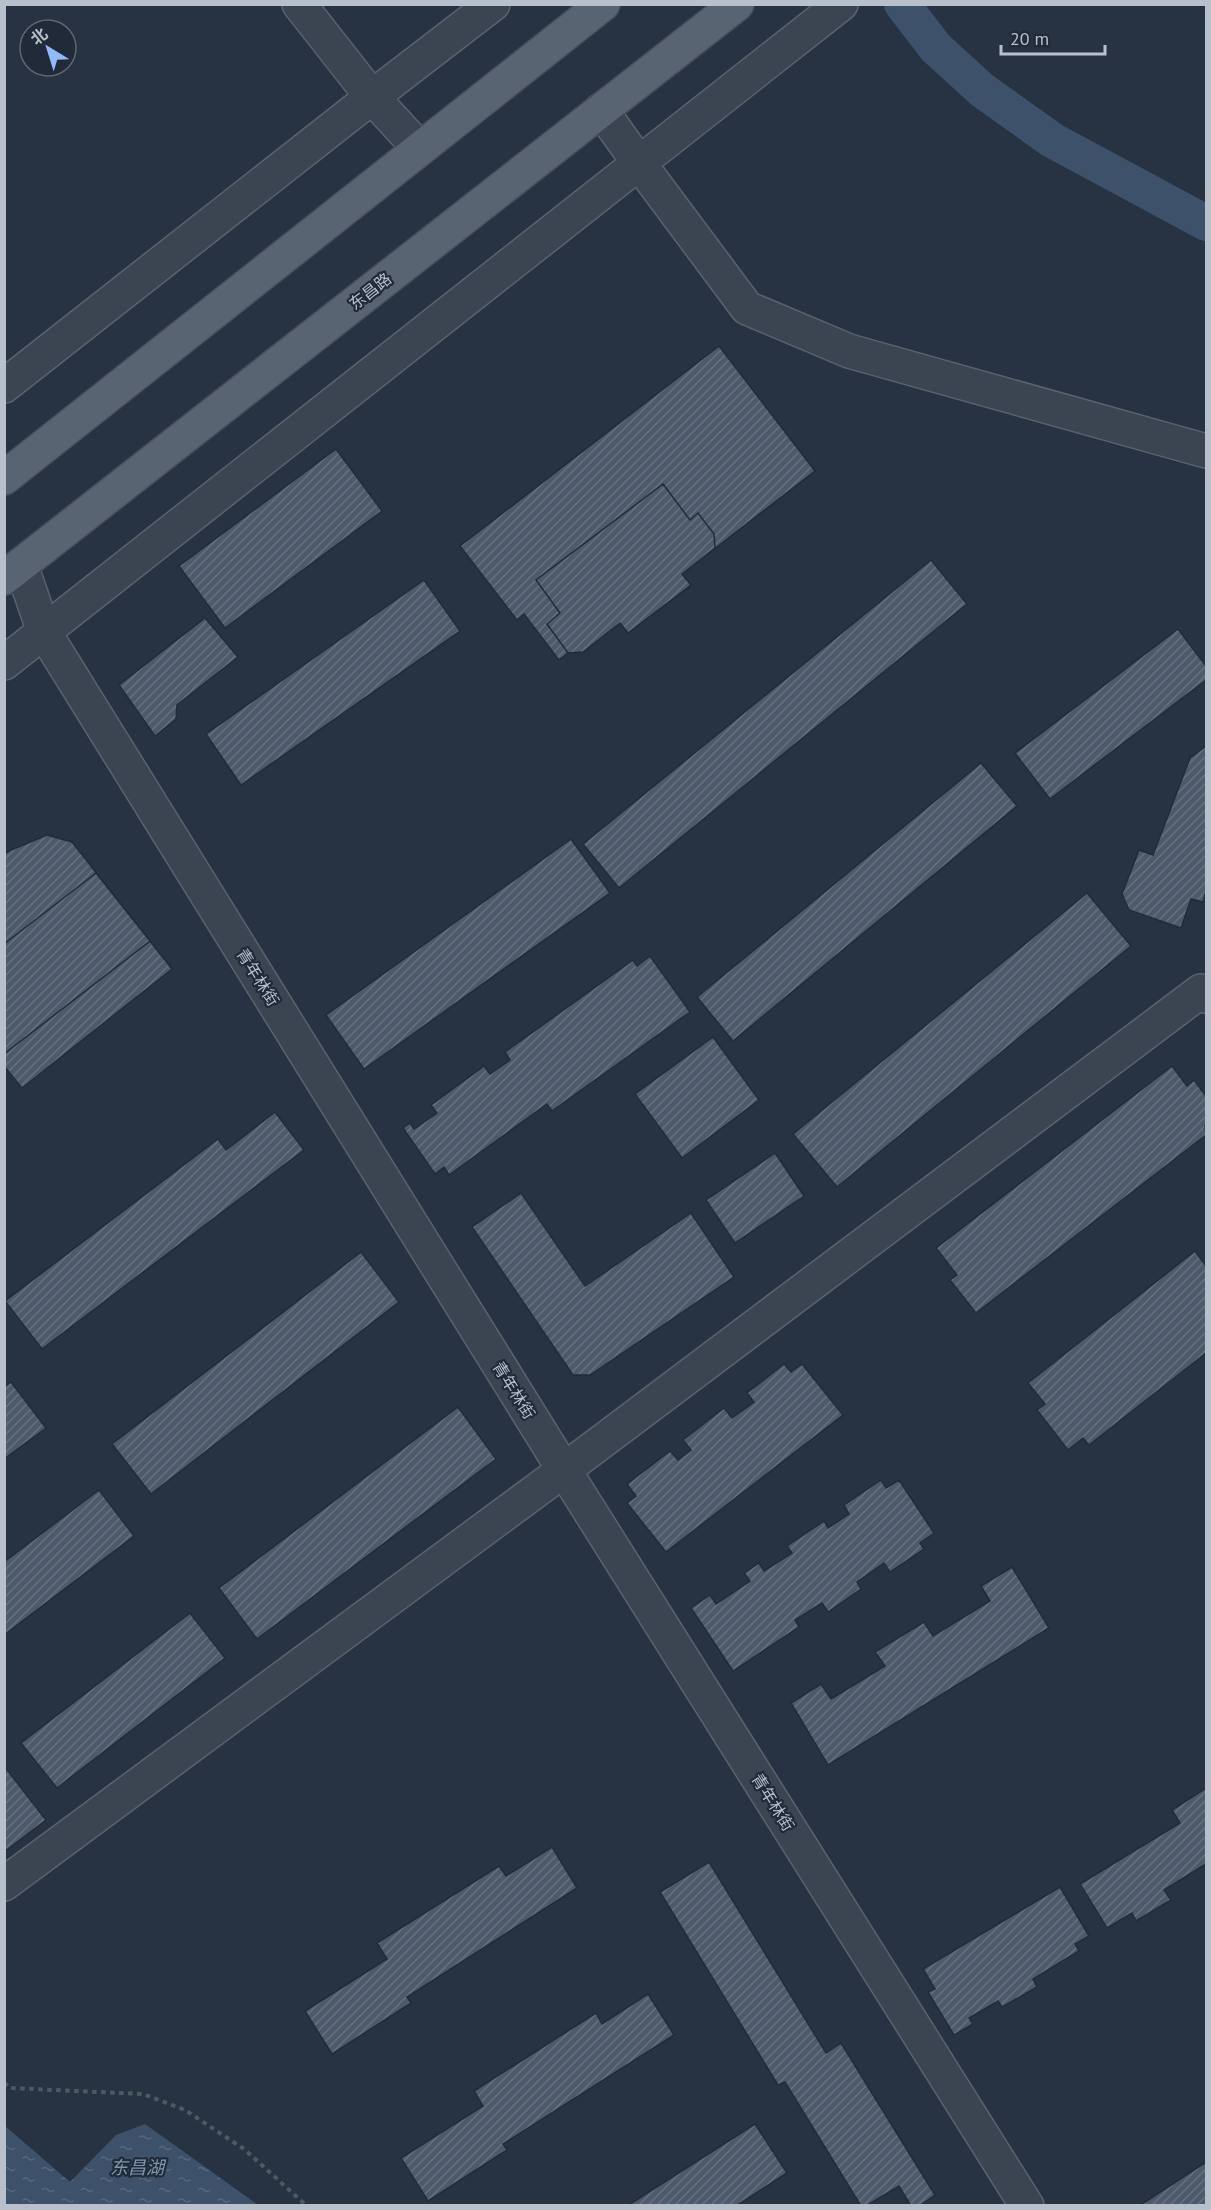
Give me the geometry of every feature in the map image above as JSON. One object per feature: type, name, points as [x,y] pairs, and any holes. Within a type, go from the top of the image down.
[{"type":"main road","points":[[4,478],[418,148],[603,4]]},
{"type":"main road","name":"东昌路","points":[[13,571],[737,4]]},
{"type":"street","points":[[299,4],[372,96],[418,148]]},
{"type":"street","points":[[4,386],[372,96],[493,4]]},
{"type":"street","points":[[4,663],[840,4]]},
{"type":"street","points":[[601,110],[747,308],[849,351],[1206,451]]},
{"type":"street","name":"青年林街","points":[[13,571],[44,632],[564,1470],[1027,2205]]},
{"type":"street","points":[[4,1884],[1205,992]]},
{"type":"path","points":[[4,2083],[10,2088],[143,2094],[185,2110],[244,2149],[307,2205]]},
{"type":"water","name":"东昌湖","points":[[145,2124],[258,2205],[5,2205],[5,2126],[70,2182],[116,2135]]},
{"type":"building","points":[[719,346],[815,471],[682,574],[691,585],[628,633],[620,623],[583,652],[568,653],[559,660],[524,614],[517,620],[460,546]]},
{"type":"building","points":[[336,449],[382,511],[225,628],[179,566]]},
{"type":"building","points":[[663,484],[690,520],[698,513],[714,534],[715,548],[682,574],[691,585],[628,633],[620,623],[583,652],[568,653],[547,624],[560,613],[536,580]]},
{"type":"building","points":[[931,560],[967,604],[619,888],[583,844]]},
{"type":"building","points":[[424,580],[460,631],[241,785],[206,734]]},
{"type":"building","points":[[205,618],[238,657],[177,705],[176,719],[155,736],[119,685]]},
{"type":"building","points":[[1178,629],[1206,666],[1206,680],[1050,799],[1015,753]]},
{"type":"building","points":[[1206,746],[1206,891],[1203,902],[1191,899],[1181,928],[1129,910],[1122,894],[1139,850],[1153,855],[1190,758]]},
{"type":"building","points":[[981,763],[1017,806],[733,1041],[697,997]]},
{"type":"building","points":[[47,835],[72,842],[172,969],[22,1088],[4,1066],[4,854]]},
{"type":"building","points":[[571,839],[610,893],[364,1069],[326,1015]]},
{"type":"building","points":[[96,873],[150,941],[4,1054],[4,944]]},
{"type":"building","points":[[1087,893],[1131,946],[837,1187],[793,1134]]},
{"type":"building","points":[[650,956],[690,1012],[552,1111],[547,1104],[449,1175],[444,1167],[435,1174],[403,1128],[410,1123],[414,1129],[437,1113],[431,1105],[484,1066],[490,1074],[510,1060],[505,1052],[633,960],[637,966]]},
{"type":"building","points":[[713,1037],[759,1100],[682,1158],[635,1094]]},
{"type":"building","points":[[1172,1066],[1187,1086],[1194,1080],[1206,1096],[1206,1135],[976,1313],[950,1280],[957,1275],[936,1248]]},
{"type":"building","points":[[275,1112],[304,1150],[42,1349],[5,1301],[218,1139],[226,1150]]},
{"type":"building","points":[[775,1153],[804,1196],[735,1243],[706,1200]]},
{"type":"building","points":[[521,1193],[585,1286],[691,1213],[734,1277],[590,1375],[573,1375],[472,1227]]},
{"type":"building","points":[[1195,1251],[1206,1266],[1206,1353],[1089,1445],[1083,1438],[1068,1450],[1037,1410],[1045,1404],[1028,1383]]},
{"type":"building","points":[[361,1252],[399,1302],[151,1494],[112,1444]]},
{"type":"building","points":[[784,1364],[791,1372],[802,1364],[843,1415],[666,1552],[627,1503],[636,1496],[627,1484],[670,1451],[678,1460],[691,1450],[683,1440],[724,1408],[732,1418],[754,1402],[747,1393]]},
{"type":"building","points":[[11,1382],[46,1428],[4,1459],[4,1387]]},
{"type":"building","points":[[458,1407],[496,1459],[257,1639],[219,1588]]},
{"type":"building","points":[[881,1480],[886,1488],[899,1480],[934,1533],[920,1543],[924,1549],[890,1572],[884,1563],[857,1582],[861,1589],[828,1612],[822,1603],[795,1620],[799,1627],[733,1671],[691,1608],[710,1595],[716,1604],[750,1581],[744,1573],[759,1563],[764,1571],[792,1553],[787,1546],[824,1521],[828,1528],[849,1514],[844,1505]]},
{"type":"building","points":[[99,1490],[134,1536],[4,1635],[4,1562]]},
{"type":"building","points":[[1012,1567],[1049,1628],[828,1765],[791,1703],[821,1684],[831,1699],[885,1666],[875,1652],[924,1622],[933,1636],[990,1601],[981,1586]]},
{"type":"building","points":[[190,1613],[225,1658],[57,1788],[21,1743]]},
{"type":"building","points":[[4,1766],[46,1820],[4,1852]]},
{"type":"building","points":[[1206,1788],[1206,1864],[1164,1890],[1171,1900],[1136,1921],[1132,1913],[1107,1928],[1080,1884],[1180,1823],[1172,1810]]},
{"type":"building","points":[[552,1847],[577,1888],[407,1997],[411,2003],[332,2054],[305,2011],[387,1959],[377,1943],[499,1866],[506,1876]]},
{"type":"building","points":[[709,1862],[826,2053],[841,2043],[935,2195],[919,2206],[911,2206],[899,2186],[866,2206],[861,2206],[785,2082],[778,2085],[660,1892]]},
{"type":"building","points":[[1060,1887],[1089,1936],[1075,1944],[1079,1951],[1033,1979],[1037,1987],[1002,2007],[998,2001],[969,2018],[973,2024],[954,2035],[928,1992],[935,1989],[923,1969]]},
{"type":"building","points":[[648,1994],[674,2035],[503,2144],[507,2150],[428,2201],[401,2158],[483,2106],[474,2091],[596,2013],[602,2024]]},
{"type":"building","points":[[755,2124],[787,2173],[736,2206],[627,2206]]},
{"type":"building","points":[[1206,2162],[1206,2206],[1139,2206]]},
{"type":"waterway","points":[[902,4],[936,48],[982,90],[1052,140],[1206,223]]}]
